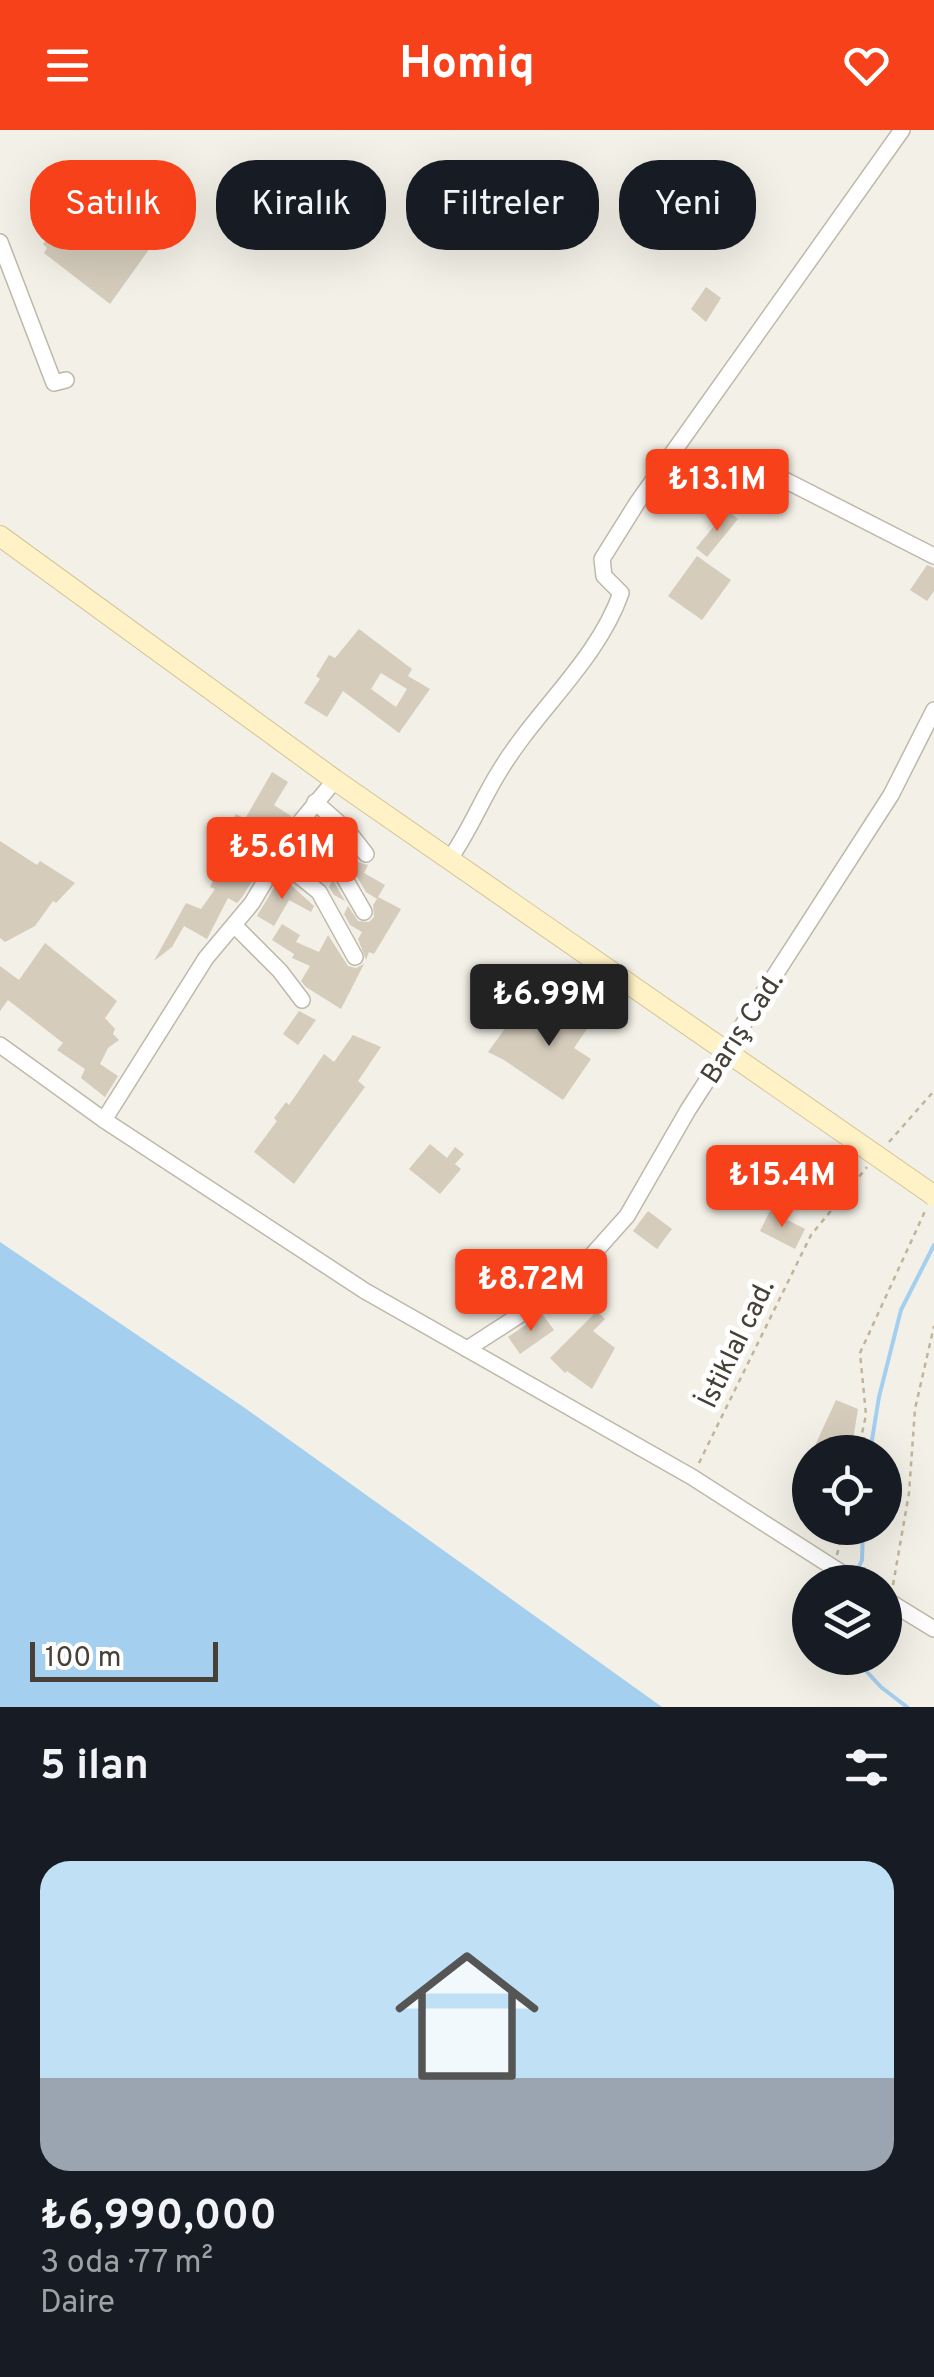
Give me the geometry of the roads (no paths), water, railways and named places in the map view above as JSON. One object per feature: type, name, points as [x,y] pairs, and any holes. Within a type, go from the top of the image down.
[{"type":"main road","points":[[0,536],[334,780],[931,1193]]},
{"type":"street","points":[[449,860],[470,829],[498,772],[611,622],[621,592],[604,576],[602,559],[902,130]]},
{"type":"street","points":[[0,242],[54,383],[66,380]]},
{"type":"street","points":[[777,476],[934,556]]},
{"type":"street","name":"Barış Cad.","points":[[467,1349],[576,1274],[627,1216],[725,1052],[891,795],[934,710]]},
{"type":"street","points":[[104,1120],[206,958],[252,904],[315,802],[334,780]]},
{"type":"street","points":[[315,802],[348,831],[366,854]]},
{"type":"street","points":[[298,830],[333,858],[364,912]]},
{"type":"street","points":[[278,859],[320,892],[354,956]]},
{"type":"street","points":[[234,926],[280,971],[302,1000]]},
{"type":"street","points":[[0,1045],[104,1120],[364,1291],[692,1478],[826,1565]]},
{"type":"street","points":[[902,1609],[934,1629]]},
{"type":"water","points":[[0,1242],[242,1406],[662,1707],[0,1707]]},
{"type":"waterway","points":[[873,1435],[901,1310],[934,1245]]},
{"type":"waterway","points":[[860,1565],[862,1545]]},
{"type":"waterway","points":[[870,1675],[907,1707]]}]
